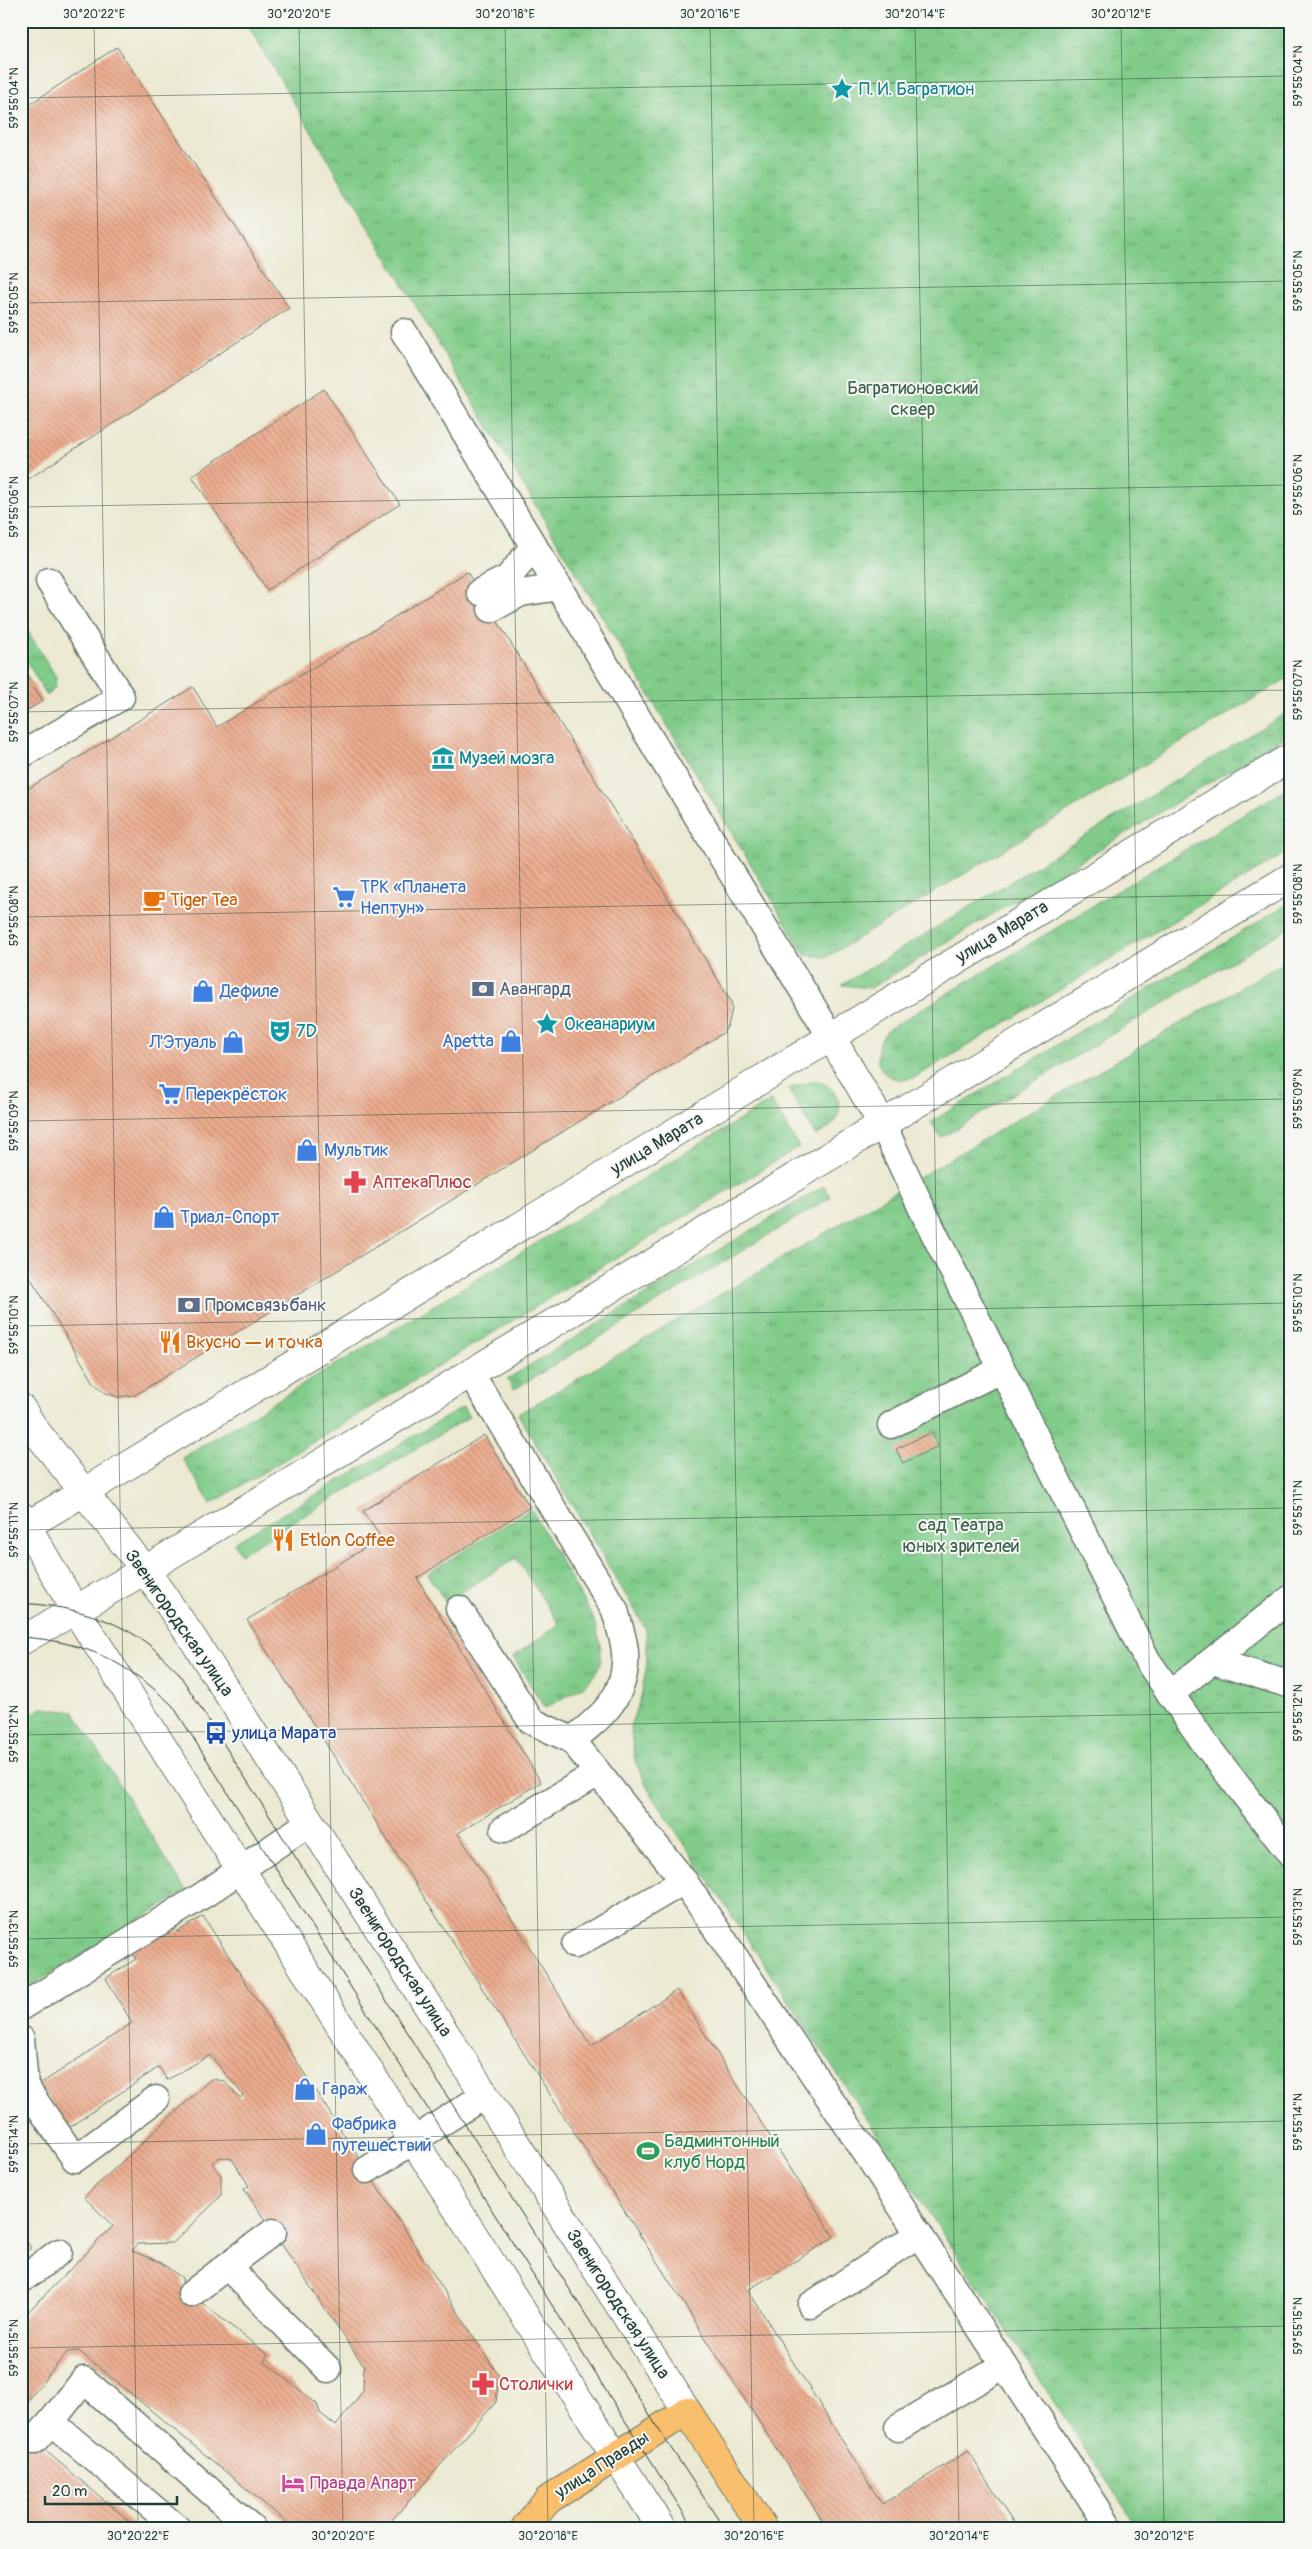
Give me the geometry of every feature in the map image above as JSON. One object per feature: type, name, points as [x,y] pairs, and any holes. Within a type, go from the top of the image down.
[{"type":"main road","name":"улица Правды","points":[[525,2528],[548,2500],[687,2411]]},
{"type":"main road","name":"Звенигородская улица","points":[[687,2411],[763,2528]]},
{"type":"street","name":"улица Марата","points":[[23,1524],[84,1492],[158,1445],[1291,757]]},
{"type":"street","points":[[21,1641],[76,1611],[471,1374],[1291,877]]},
{"type":"street","points":[[831,1037],[883,1125]]},
{"type":"street","name":"Звенигородская улица","points":[[21,1408],[35,1430],[145,1570],[193,1639],[687,2411]]},
{"type":"street","points":[[23,1524],[76,1611],[662,2528]]},
{"type":"lane","points":[[404,332],[831,1037]]},
{"type":"lane","points":[[534,546],[486,601],[559,587]]},
{"type":"lane","points":[[21,754],[121,697],[50,581]]},
{"type":"lane","points":[[883,1125],[922,1209],[1147,1660],[1206,1745],[1291,1855]]},
{"type":"lane","points":[[891,1425],[1002,1369]]},
{"type":"lane","points":[[471,1374],[614,1610],[625,1652],[620,1692],[598,1719],[572,1740]]},
{"type":"lane","points":[[1170,1694],[1291,1598]]},
{"type":"lane","points":[[459,1609],[531,1721],[572,1740],[684,1881],[919,2234],[1110,2528]]},
{"type":"lane","points":[[1213,1661],[1285,1684]]},
{"type":"lane","points":[[504,1829],[598,1773]]},
{"type":"lane","points":[[21,2007],[205,1894],[310,1822]]},
{"type":"lane","points":[[574,1945],[684,1881]]},
{"type":"lane","points":[[21,2039],[26,2086],[75,2159],[156,2099]]},
{"type":"lane","points":[[367,2170],[485,2095]]},
{"type":"lane","points":[[191,2294],[274,2232]]},
{"type":"lane","points":[[811,2305],[919,2234]]},
{"type":"lane","points":[[21,2280],[59,2252]]},
{"type":"lane","points":[[227,2266],[328,2369]]},
{"type":"lane","points":[[898,2428],[1004,2365]]},
{"type":"lane","points":[[177,2528],[42,2431],[90,2372],[252,2528]]},
{"type":"green space","name":"Багратионовский сквер","points":[[245,21],[1291,21],[1291,676],[827,957],[805,955]]},
{"type":"green space","points":[[21,620],[56,677],[55,688],[47,696],[21,652]]},
{"type":"green space","points":[[1291,710],[1291,733],[871,988],[842,985]]},
{"type":"green space","points":[[1291,786],[1291,850],[916,1077],[893,1078],[885,1074],[880,1067],[878,1049],[889,1029]]},
{"type":"green space","points":[[1291,902],[1291,926],[941,1138],[931,1122]]},
{"type":"green space","name":"сад Театра юных зрителей","points":[[1291,958],[1291,2528],[1138,2528],[648,1789],[635,1761],[630,1726],[641,1697],[647,1663],[646,1629],[518,1414]]},
{"type":"green space","points":[[813,1081],[820,1082],[831,1088],[838,1098],[839,1104],[837,1118],[833,1124],[816,1136],[788,1089]]},
{"type":"green space","points":[[771,1101],[799,1147],[211,1504],[182,1458]]},
{"type":"green space","points":[[824,1186],[831,1197],[513,1390],[507,1379]]},
{"type":"green space","points":[[463,1407],[469,1417],[240,1554],[234,1543]]},
{"type":"green space","points":[[531,1509],[594,1620],[600,1643],[601,1661],[595,1675],[583,1687],[545,1708],[513,1657],[559,1624],[516,1558],[446,1602],[427,1574]]},
{"type":"green space","points":[[42,1708],[74,1712],[186,1891],[30,1987],[21,1975],[21,1721]]},
{"type":"building","points":[[117,47],[289,308],[21,484],[21,110]]},
{"type":"building","points":[[324,389],[400,504],[267,590],[192,476]]},
{"type":"building","name":"ТРК «Планета Нептун»","points":[[467,572],[731,1001],[732,1009],[728,1026],[723,1033],[135,1395],[118,1397],[106,1393],[95,1384],[21,1262],[21,793],[193,687],[217,727]]},
{"type":"building","points":[[21,665],[43,701],[21,714]]},
{"type":"building","points":[[932,1432],[938,1446],[903,1463],[896,1449]]},
{"type":"building","points":[[484,1435],[530,1507],[417,1578],[541,1782],[458,1833],[591,2046],[677,1990],[834,2237],[748,2290],[882,2504],[968,2451],[1017,2528],[827,2528],[247,1620],[381,1538],[363,1511]]},
{"type":"building","points":[[203,1916],[499,2376],[496,2402],[385,2528],[294,2528],[79,2351],[67,2352],[21,2409],[21,2319],[113,2226],[84,2197],[211,2079],[224,2081],[240,2098],[243,2095],[210,2055],[167,2080],[159,2067],[68,2128],[39,2085],[132,2023],[106,1978],[136,1959],[131,1951],[172,1926],[177,1932]],"holes":[[[220,2157],[232,2159],[249,2186],[244,2189],[364,2366],[363,2391],[336,2426],[320,2413],[317,2404],[264,2361],[268,2355],[183,2288],[182,2278],[160,2262],[132,2251],[138,2244],[173,2243],[221,2196],[221,2175],[212,2163]]]},
{"type":"building","points":[[21,2234],[31,2248],[21,2257]]},
{"type":"building","points":[[21,2430],[34,2441],[137,2528],[21,2528]]},
{"type":"tram line","points":[[21,1603],[69,1609],[100,1618],[130,1632],[148,1644],[178,1672],[659,2430],[724,2528]]},
{"type":"tram line","points":[[21,1637],[65,1643],[104,1656],[139,1677],[173,1706],[693,2528]]},
{"type":"place","name":"П. И. Багратион","points":[[842,89]]},
{"type":"place","name":"Музей мозга","points":[[443,758]]},
{"type":"place","name":"ТРК «Планета Нептун»","points":[[344,897]]},
{"type":"place","name":"Tiger Tea","points":[[154,900]]},
{"type":"place","name":"Авангард","points":[[483,989]]},
{"type":"place","name":"Дефиле","points":[[203,991]]},
{"type":"place","name":"Океанариум","points":[[547,1024]]},
{"type":"place","name":"7D","points":[[280,1031]]},
{"type":"place","name":"Apetta","points":[[511,1041]]},
{"type":"place","name":"Л'Этуаль","points":[[233,1042]]},
{"type":"place","name":"Перекрёсток","points":[[170,1094]]},
{"type":"place","name":"Мультик","points":[[307,1150]]},
{"type":"place","name":"АптекаПлюс","points":[[355,1182]]},
{"type":"place","name":"Триал-Спорт","points":[[164,1217]]},
{"type":"place","name":"Промсвязьбанк","points":[[189,1305]]},
{"type":"place","name":"Вкусно — и точка","points":[[170,1342]]},
{"type":"place","name":"Etlon Coffee","points":[[283,1540]]},
{"type":"place","name":"улица Марата","points":[[216,1733]]},
{"type":"place","name":"Гараж","points":[[305,2089]]},
{"type":"place","name":"Фабрика путешествий","points":[[316,2134]]},
{"type":"place","name":"Бадминтонный клуб Норд","points":[[648,2151]]},
{"type":"place","name":"Столички","points":[[483,2384]]},
{"type":"place","name":"Правда Апарт","points":[[293,2483]]}]
